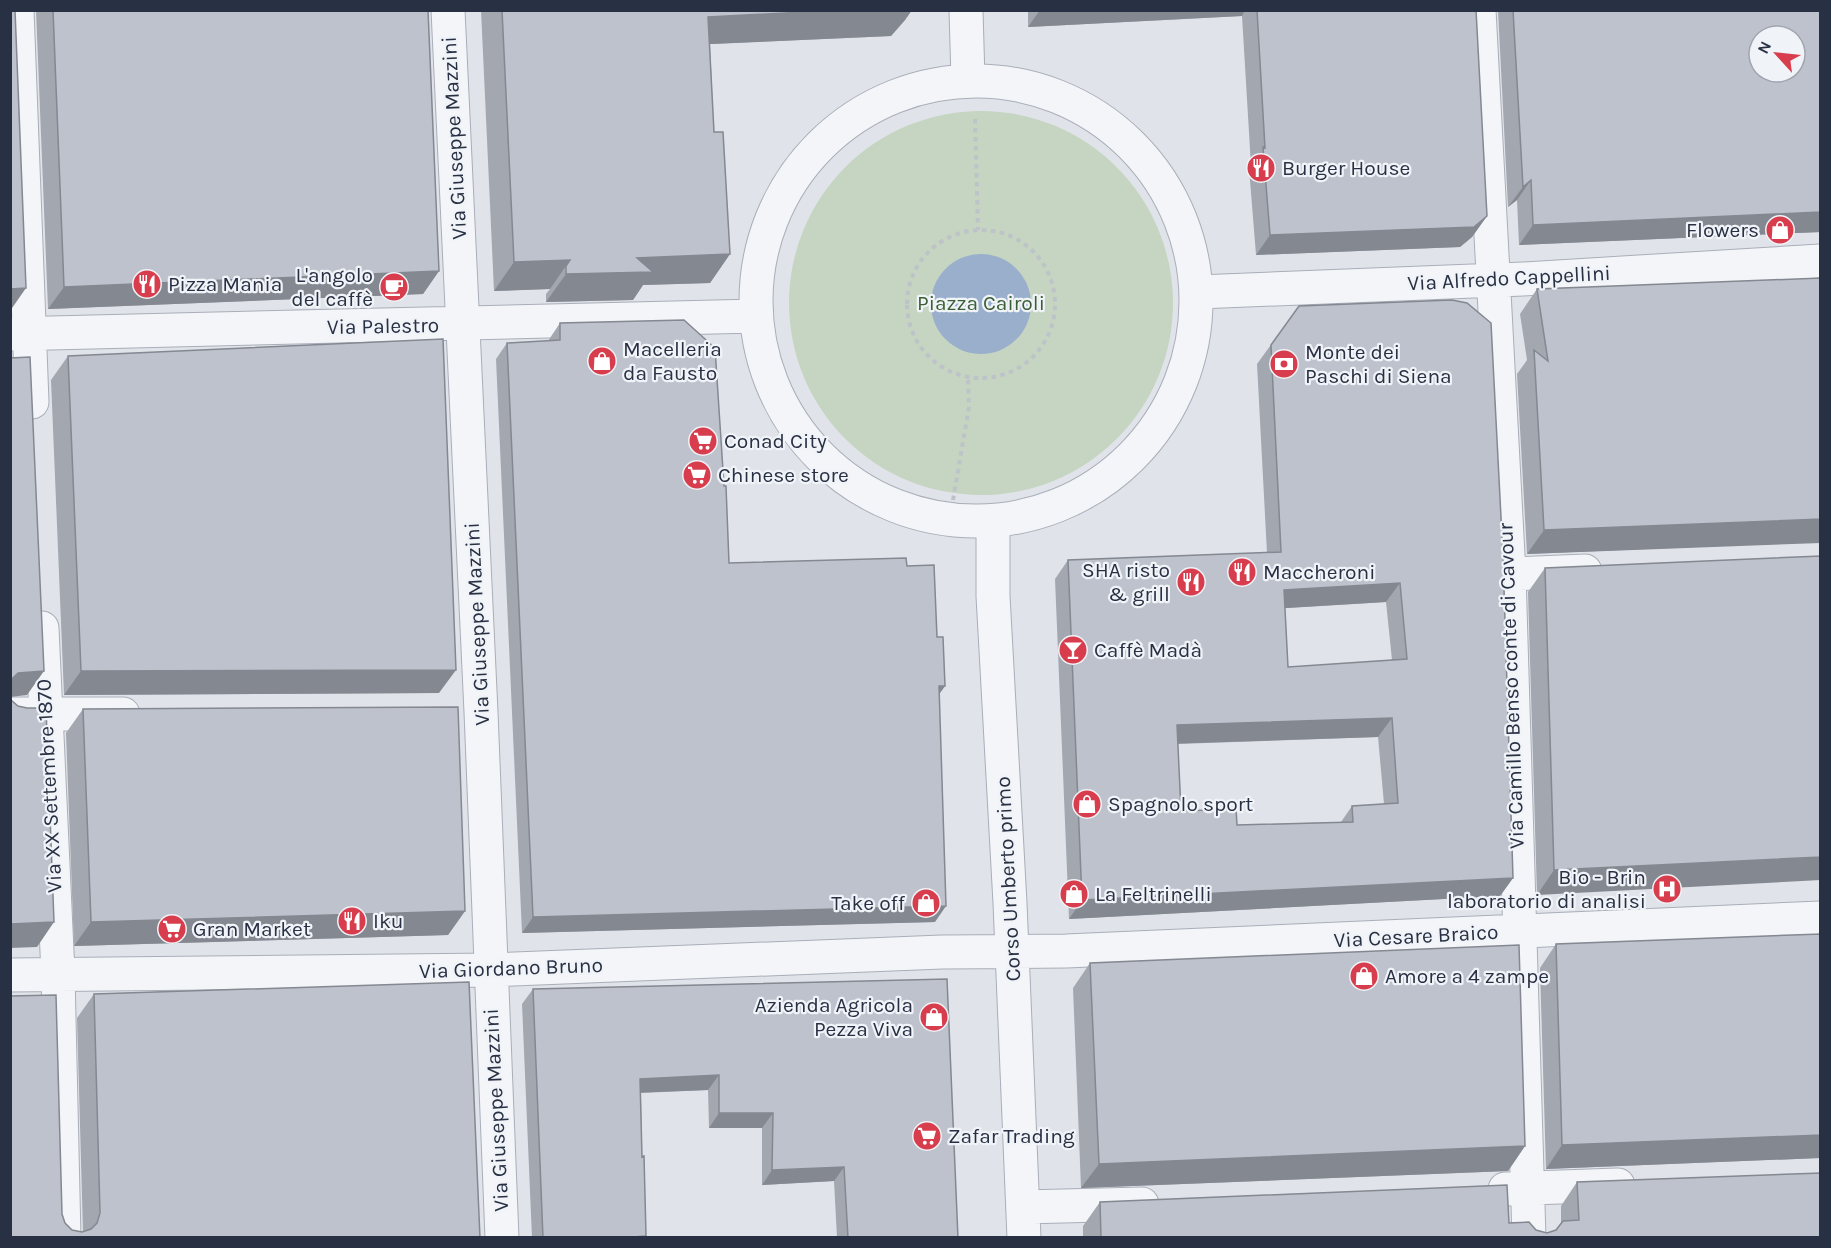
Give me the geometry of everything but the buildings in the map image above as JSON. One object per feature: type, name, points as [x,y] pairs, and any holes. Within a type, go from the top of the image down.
[{"type":"street","points":[[17,10],[20,334],[33,434]]},
{"type":"street","name":"Via Giuseppe Mazzini","points":[[448,10],[463,324],[469,712],[490,969],[502,1238]]},
{"type":"street","points":[[966,10],[968,80]]},
{"type":"street","name":"Via Camillo Benso conte di Cavour","points":[[1479,10],[1509,574],[1529,1238]]},
{"type":"street","points":[[968,80],[1005,81],[1042,90],[1077,104],[1109,124],[1137,149],[1161,178],[1178,212],[1191,248],[1198,292],[1190,354],[1179,386],[1164,417],[1143,444],[1118,469],[1090,489],[1060,505],[1027,515],[993,521],[960,521],[927,516],[865,492],[837,473],[813,450],[793,424],[777,394],[765,363],[756,316],[756,285],[765,239],[782,197],[807,159],[840,127],[879,102],[922,86],[968,80]]},
{"type":"street","name":"Via Alfredo Cappellini","points":[[1198,292],[1523,279],[1821,261]]},
{"type":"street","name":"Via Palestro","points":[[20,334],[756,316]]},
{"type":"street","name":"Corso Umberto primo","points":[[993,521],[993,596],[1024,1222]]},
{"type":"street","points":[[1509,574],[1617,570]]},
{"type":"street","name":"Via XX Settembre 1870","points":[[40,598],[58,974],[64,1238]]},
{"type":"street","points":[[10,714],[151,714]]},
{"type":"street","name":"Via Cesare Braico","points":[[1012,952],[1821,918]]},
{"type":"street","name":"Via Giordano Bruno","points":[[10,975],[490,969],[942,952],[1012,952]]},
{"type":"street","points":[[1480,1190],[1644,1184]]},
{"type":"street","points":[[1024,1222],[1170,1203]]},
{"type":"path","points":[[975,117],[978,230]]},
{"type":"path","points":[[978,230],[997,231],[1014,237],[1037,255],[1051,280],[1055,309],[1047,336],[1030,359],[1005,374],[986,377],[968,376],[949,370],[926,353],[912,329],[909,290],[915,272],[926,255],[950,237],[978,230]]},
{"type":"path","points":[[953,500],[969,407],[968,376]]},
{"type":"green space","name":"Piazza Cairoli","points":[[981,111],[1019,114],[1055,125],[1088,143],[1117,167],[1141,196],[1159,229],[1170,265],[1173,303],[1170,341],[1159,377],[1141,410],[1117,439],[1088,463],[1055,481],[1019,492],[981,495],[943,492],[907,481],[874,463],[845,439],[821,410],[803,377],[792,341],[789,303],[792,265],[803,229],[821,196],[845,167],[874,143],[907,125],[943,114]]},
{"type":"water","points":[[981,254],[1009,262],[1023,276],[1031,304],[1023,332],[1009,346],[981,354],[953,346],[939,332],[931,304],[939,276],[953,262]]},
{"type":"place","name":"Burger House","points":[[1261,168]]},
{"type":"place","name":"Flowers","points":[[1780,230]]},
{"type":"place","name":"Pizza Mania","points":[[147,284]]},
{"type":"place","name":"L'angolo del caffè","points":[[394,287]]},
{"type":"place","name":"Macelleria da Fausto","points":[[602,361]]},
{"type":"place","name":"Monte dei Paschi di Siena","points":[[1284,364]]},
{"type":"place","name":"Conad City","points":[[703,441]]},
{"type":"place","name":"Chinese store","points":[[697,475]]},
{"type":"place","name":"Maccheroni","points":[[1242,572]]},
{"type":"place","name":"SHA risto & grill","points":[[1191,582]]},
{"type":"place","name":"Caffè Madà","points":[[1073,650]]},
{"type":"place","name":"Spagnolo sport","points":[[1087,804]]},
{"type":"place","name":"Bio - Brin laboratorio di analisi","points":[[1667,889]]},
{"type":"place","name":"La Feltrinelli","points":[[1074,894]]},
{"type":"place","name":"Take off","points":[[926,903]]},
{"type":"place","name":"Iku","points":[[352,921]]},
{"type":"place","name":"Gran Market","points":[[172,929]]},
{"type":"place","name":"Amore a 4 zampe","points":[[1364,976]]},
{"type":"place","name":"Azienda Agricola Pezza Viva","points":[[934,1017]]},
{"type":"place","name":"Zafar Trading","points":[[927,1136]]}]
